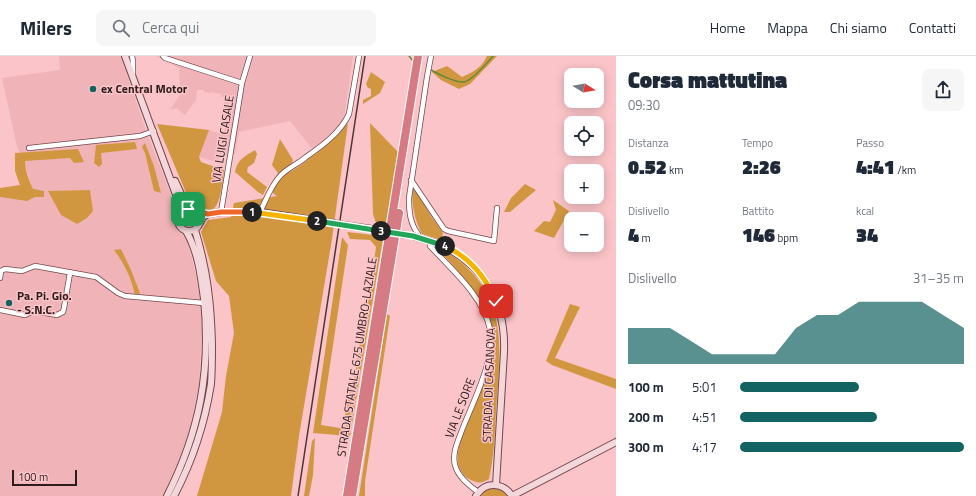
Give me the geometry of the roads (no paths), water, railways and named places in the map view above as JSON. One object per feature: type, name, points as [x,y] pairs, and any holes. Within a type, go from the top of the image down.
[{"type":"highway","name":"STRADA STATALE 675 UMBRO-LAZIALE","points":[[346,496],[418,56]]},
{"type":"highway","name":"STRADA STATALE 675 UMBRO-LAZIALE","points":[[352,496],[383,314],[423,56]]},
{"type":"main road","points":[[124,56],[185,210]]},
{"type":"main road","points":[[185,210],[208,214],[221,212],[260,212]]},
{"type":"main road","points":[[166,496],[182,465],[189,446],[199,410],[204,382],[206,354],[202,282],[191,239],[186,231],[180,227],[178,221],[178,217],[185,210]]},
{"type":"main road","points":[[197,212],[200,217],[200,223]]},
{"type":"main road","name":"STRADA DI CASANOVA","points":[[260,212],[406,235],[416,235],[450,249],[462,257],[482,276],[492,291],[502,318],[505,339],[496,485]]},
{"type":"main road","points":[[186,231],[195,230],[203,217],[208,214]]},
{"type":"main road","points":[[174,496],[195,446],[211,383],[212,349],[210,301],[203,256],[195,230]]},
{"type":"main road","points":[[477,494],[486,486],[496,485],[505,488],[512,496],[616,442]]},
{"type":"street","points":[[132,56],[133,78]]},
{"type":"street","name":"VIA LUIGI CASALE","points":[[163,56],[165,58],[242,83],[221,212]]},
{"type":"street","points":[[242,83],[250,56]]},
{"type":"street","points":[[260,212],[270,190],[280,176],[290,167],[306,158],[322,145],[346,122],[349,114],[359,56]]},
{"type":"street","points":[[416,235],[409,209],[411,180],[431,56]]},
{"type":"street","points":[[29,148],[154,134]]},
{"type":"street","points":[[411,180],[444,229],[448,231],[494,241],[497,208]]},
{"type":"street","name":"VIA LE SORE","points":[[430,246],[476,298],[490,328],[491,341],[488,362],[454,456],[454,464],[460,476],[477,494]]},
{"type":"street","points":[[0,278],[1,271],[5,269],[22,271],[35,266],[99,278],[118,293],[125,296],[204,303]]},
{"type":"street","points":[[0,310],[26,315],[34,311],[57,315],[60,314],[64,308],[70,273]]},
{"type":"waterway","points":[[409,56],[414,62]]},
{"type":"waterway","points":[[431,70],[452,80],[464,82],[475,75],[493,56]]},
{"type":"railway","points":[[298,496],[365,56]]},
{"type":"place","name":"ex Central Motor","points":[[93,89]]},
{"type":"place","name":"Pa. Pi. Gio. - S.N.C.","points":[[9,303]]}]
